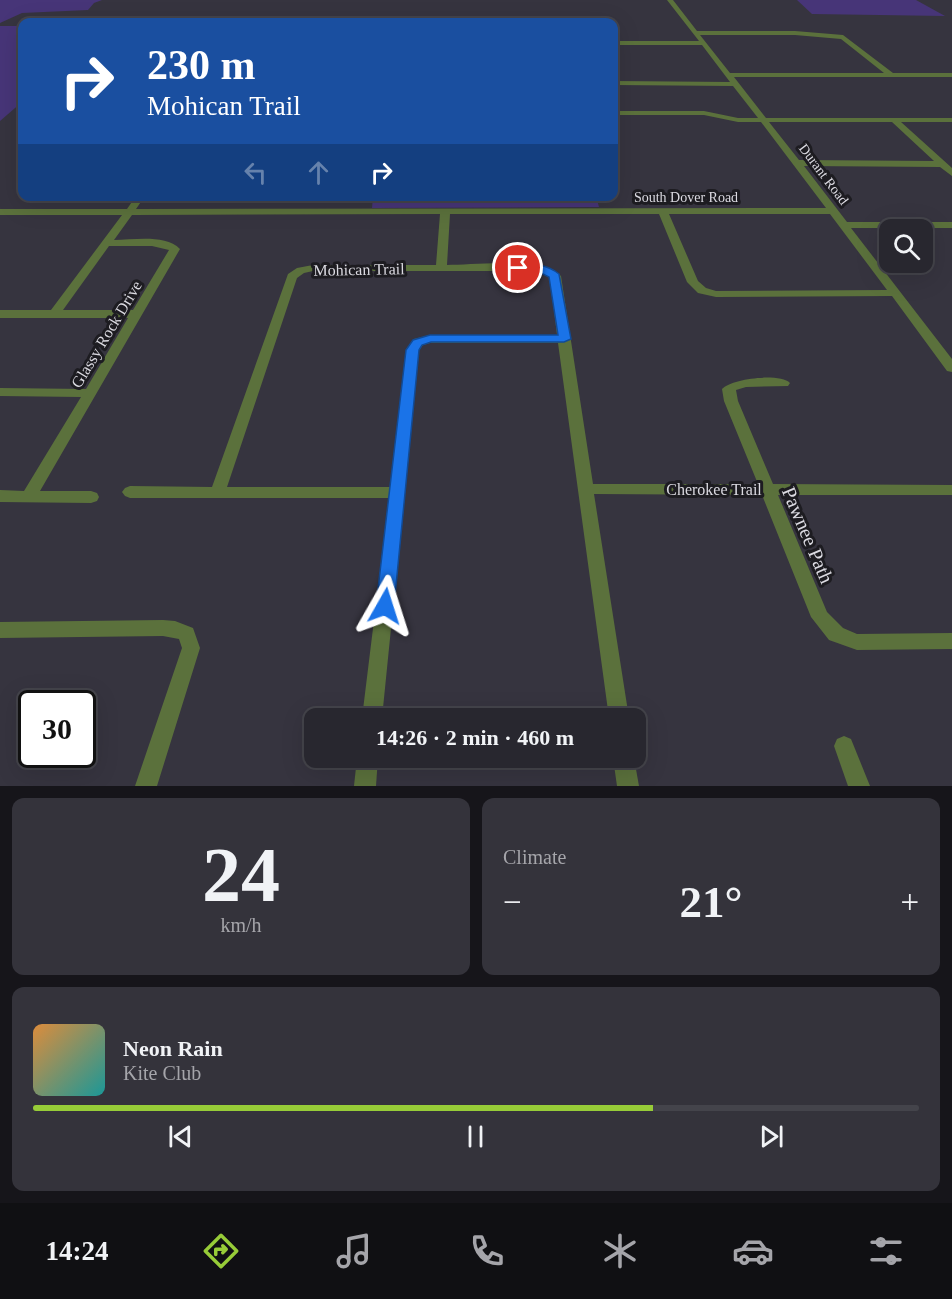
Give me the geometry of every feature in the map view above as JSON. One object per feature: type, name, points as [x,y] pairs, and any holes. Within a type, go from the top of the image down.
[{"type":"street","name":"Durant Road","points":[[670,0],[952,368]]},
{"type":"street","points":[[696,33],[795,33],[832,38],[843,37],[891,75]]},
{"type":"street","points":[[618,41],[704,43]]},
{"type":"street","points":[[729,75],[952,75]]},
{"type":"street","points":[[618,83],[736,84]]},
{"type":"street","points":[[618,112],[704,113],[738,120],[952,120]]},
{"type":"street","points":[[894,120],[952,173]]},
{"type":"street","points":[[797,163],[941,164]]},
{"type":"street","points":[[54,314],[137,201]]},
{"type":"street","points":[[441,268],[445,211]]},
{"type":"street","points":[[663,211],[693,282],[702,291],[716,294],[895,293]]},
{"type":"street","name":"South Dover Road","points":[[0,212],[833,211]]},
{"type":"street","points":[[843,225],[952,225]]},
{"type":"street","name":"Glassy Rock Drive","points":[[29,496],[175,249],[159,244],[106,243]]},
{"type":"street","name":"Mohican Trail","points":[[218,492],[292,276],[301,270],[313,268],[537,268],[549,271],[555,276],[618,708]]},
{"type":"street","points":[[0,314],[137,314]]},
{"type":"street","points":[[373,708],[412,350],[418,342],[430,339],[564,339]]},
{"type":"street","name":"Pawnee Path","points":[[783,383],[746,383],[737,384],[729,389],[731,401],[766,489],[820,617],[836,634],[857,642],[952,641]]},
{"type":"street","points":[[0,392],[91,393]]},
{"type":"street","name":"Cherokee Trail","points":[[585,489],[952,490]]},
{"type":"street","points":[[130,492],[398,492]]},
{"type":"street","points":[[0,496],[92,497]]},
{"type":"street","points":[[0,630],[163,628],[175,629],[186,634],[191,648],[146,786]]},
{"type":"street","points":[[844,746],[859,786]]},
{"type":"street","points":[[365,786],[367,768]]},
{"type":"street","points":[[625,768],[628,786]]},
{"type":"shaded area","points":[[0,0],[102,0],[94,3],[88,10],[22,13],[0,23]]},
{"type":"shaded area","points":[[797,0],[916,0],[945,16],[812,14]]},
{"type":"shaded area","points":[[0,26],[18,26],[18,105],[0,121]]},
{"type":"shaded area","points":[[373,201],[597,201],[599,207],[372,208]]},
{"type":"route","points":[[385,606],[412,350],[418,342],[430,339],[564,339],[555,276],[549,271],[537,268],[518,268]]}]
